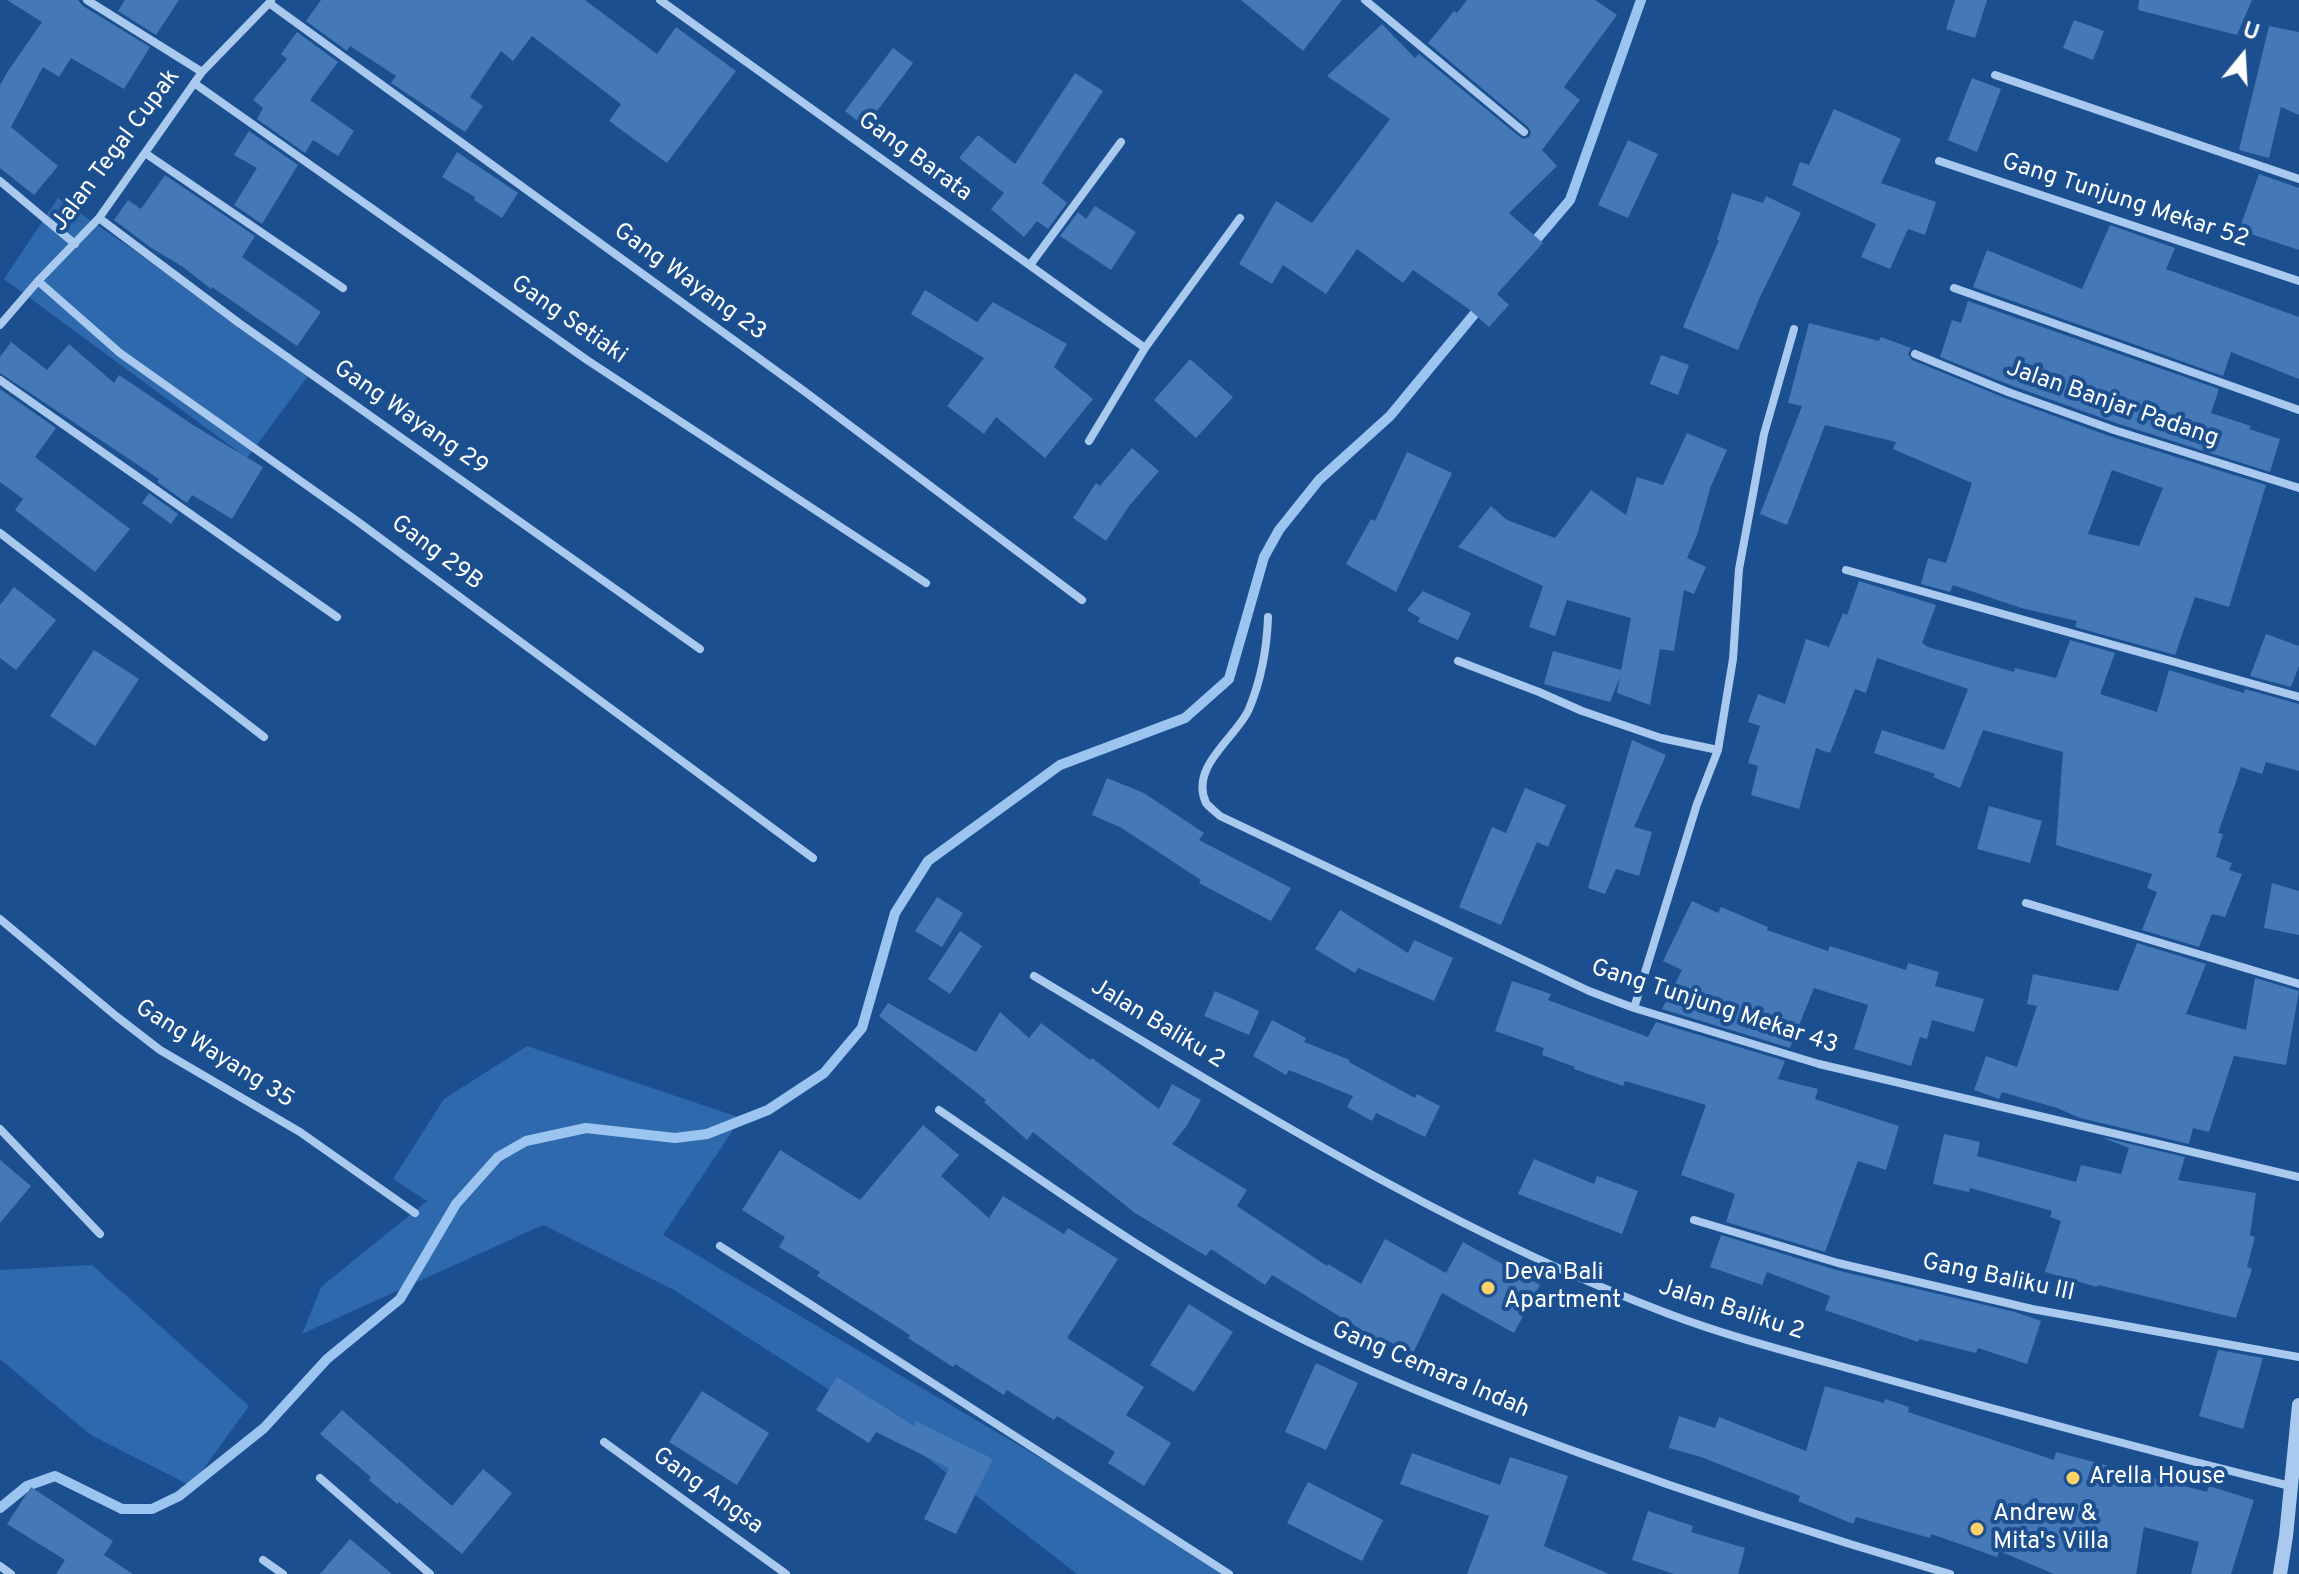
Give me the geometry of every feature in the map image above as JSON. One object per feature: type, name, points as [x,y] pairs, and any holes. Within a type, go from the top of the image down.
[{"type":"street","points":[[87,0],[202,72]]},
{"type":"street","name":"Gang Barata","points":[[660,0],[1145,348]]},
{"type":"street","points":[[1365,0],[1524,132]]},
{"type":"street","name":"Jalan Tegal Cupak","points":[[0,325],[99,218],[202,72],[270,2]]},
{"type":"street","name":"Gang Wayang 23","points":[[270,2],[804,391],[1082,600]]},
{"type":"street","points":[[1995,75],[2299,179]]},
{"type":"street","name":"Gang Setiaki","points":[[194,83],[587,360],[926,583]]},
{"type":"street","points":[[1030,265],[1121,142]]},
{"type":"street","points":[[145,153],[343,288]]},
{"type":"street","name":"Gang Tunjung Mekar 52","points":[[1939,161],[2299,281]]},
{"type":"street","points":[[0,181],[75,244]]},
{"type":"street","name":"Gang Wayang 29","points":[[99,218],[252,332],[700,649]]},
{"type":"street","points":[[1089,441],[1145,348],[1240,218]]},
{"type":"street","name":"Gang 29B","points":[[38,281],[120,353],[357,521],[813,858]]},
{"type":"street","points":[[1954,288],[2299,410]]},
{"type":"street","points":[[1634,1008],[1697,804],[1718,750],[1733,659],[1739,569],[1764,434],[1794,329]]},
{"type":"street","name":"Jalan Banjar Padang","points":[[1915,354],[2114,430],[2299,488]]},
{"type":"street","points":[[0,380],[337,617]]},
{"type":"street","points":[[0,533],[264,737]]},
{"type":"street","points":[[1846,570],[2299,697]]},
{"type":"street","name":"Gang Tunjung Mekar 43","points":[[1268,617],[1267,646],[1248,712],[1212,758],[1206,772],[1204,787],[1207,804],[1220,816],[1589,991],[1634,1008],[1819,1064],[2299,1177]]},
{"type":"street","points":[[1458,661],[1648,734],[1718,750]]},
{"type":"street","points":[[2026,903],[2299,984]]},
{"type":"street","name":"Gang Wayang 35","points":[[0,919],[160,1050],[300,1132],[415,1213]]},
{"type":"street","name":"Jalan Baliku 2","points":[[1034,976],[1346,1162],[1545,1262],[1669,1314],[1738,1337],[2039,1422],[2290,1486]]},
{"type":"street","name":"Gang Cemara Indah","points":[[939,1110],[1114,1230],[1305,1341],[1392,1381],[1665,1484],[1950,1574]]},
{"type":"street","points":[[0,1129],[100,1234]]},
{"type":"street","name":"Gang Baliku III","points":[[1694,1220],[1838,1263],[2032,1309],[2299,1357]]},
{"type":"street","points":[[720,1246],[1229,1574]]},
{"type":"street","points":[[2280,1574],[2299,1405]]},
{"type":"street","name":"Gang Angsa","points":[[604,1442],[786,1574]]},
{"type":"street","points":[[320,1478],[430,1574]]},
{"type":"street","points":[[263,1560],[283,1574]]},
{"type":"street","points":[[0,1566],[11,1574]]},
{"type":"shaded area","points":[[58,198],[311,372],[247,458],[4,279]]},
{"type":"shaded area","points":[[527,1046],[741,1118],[663,1235],[1152,1524],[1226,1574],[1077,1574],[887,1427],[674,1290],[543,1225],[302,1334],[321,1287],[427,1201],[393,1179],[444,1099]]},
{"type":"shaded area","points":[[92,1265],[249,1406],[191,1486],[91,1435],[0,1359],[0,1270]]},
{"type":"building","points":[[7,0],[78,0],[150,47],[124,89],[71,58],[59,77],[43,67],[11,127],[58,166],[34,195],[0,168],[0,85],[42,22]]},
{"type":"building","points":[[125,0],[179,0],[156,35],[118,11]]},
{"type":"building","points":[[321,0],[585,0],[657,54],[676,27],[736,71],[667,163],[609,121],[621,104],[532,36],[513,61],[501,51],[470,97],[483,106],[465,132],[391,83],[396,76],[350,46],[347,51],[306,21]]},
{"type":"building","points":[[1241,0],[1342,0],[1303,51]]},
{"type":"building","points":[[1467,0],[1595,0],[1617,15],[1564,87],[1580,100],[1542,150],[1557,166],[1509,213],[1543,243],[1497,294],[1509,305],[1489,327],[1413,270],[1403,283],[1357,249],[1326,294],[1283,265],[1272,284],[1239,264],[1276,201],[1312,223],[1390,119],[1327,76],[1382,24],[1415,58],[1419,54],[1520,137],[1529,137],[1531,132],[1528,127],[1428,43]]},
{"type":"building","points":[[1955,0],[1987,0],[1975,38],[1946,29]]},
{"type":"building","points":[[2139,0],[2252,0],[2237,35],[2138,10]]},
{"type":"building","points":[[2074,20],[2104,31],[2093,60],[2063,48]]},
{"type":"building","points":[[2269,26],[2299,32],[2299,115],[2281,107],[2269,158],[2239,150]]},
{"type":"building","points":[[297,32],[338,62],[310,100],[354,131],[338,156],[313,140],[305,153],[257,119],[263,108],[253,100],[287,59],[281,54]]},
{"type":"building","points":[[893,48],[913,63],[865,127],[845,111]]},
{"type":"building","points":[[1075,73],[1103,91],[1042,183],[1067,203],[1048,229],[1037,221],[1024,237],[991,209],[1004,193],[959,158],[978,135],[1015,164]]},
{"type":"building","points":[[1972,78],[2001,89],[1977,152],[1948,140]]},
{"type":"building","points":[[1834,109],[1901,139],[1881,183],[1936,202],[1925,235],[1908,229],[1890,269],[1861,257],[1876,224],[1792,185],[1800,162],[1809,165]]},
{"type":"building","points":[[249,131],[298,165],[262,224],[234,205],[257,168],[234,155]]},
{"type":"building","points":[[1628,140],[1658,154],[1628,218],[1598,205]]},
{"type":"building","points":[[457,152],[518,193],[502,218],[442,177]]},
{"type":"building","points":[[2259,174],[2299,188],[2299,250],[2239,230]]},
{"type":"building","points":[[165,175],[255,236],[242,257],[321,312],[297,346],[114,220],[128,200],[141,209]]},
{"type":"building","points":[[1732,193],[1763,203],[1766,196],[1801,213],[1738,350],[1683,327],[1719,240]]},
{"type":"building","points":[[1095,206],[1136,232],[1111,270],[1060,236],[1078,212],[1086,219]]},
{"type":"building","points":[[2110,225],[2175,248],[2166,269],[2299,317],[2299,379],[2231,352],[2223,376],[1973,287],[1987,250],[2082,289]]},
{"type":"building","points":[[925,290],[977,322],[993,302],[1067,344],[1054,367],[1093,399],[1045,458],[996,417],[984,434],[947,406],[984,358],[911,314]]},
{"type":"building","points":[[1968,301],[2219,389],[2211,413],[2280,439],[2270,472],[2116,423],[1940,357],[1952,320],[1961,323]]},
{"type":"building","points":[[1809,323],[1879,341],[1881,337],[1911,348],[1908,354],[1912,360],[2005,398],[2112,437],[2266,485],[2229,607],[2195,597],[2175,655],[2075,627],[2077,621],[2021,608],[1953,585],[1950,592],[1921,584],[1928,558],[1946,563],[1972,483],[1893,449],[1896,442],[1825,425],[1787,525],[1760,514],[1802,406],[1788,403]],"holes":[[[2112,470],[2163,488],[2139,546],[2088,534]]]},
{"type":"building","points":[[11,342],[47,370],[69,344],[114,383],[119,375],[263,467],[232,519],[192,495],[187,503],[157,482],[159,479],[0,373],[0,357]]},
{"type":"building","points":[[1661,355],[1689,365],[1678,395],[1650,384]]},
{"type":"building","points":[[1190,359],[1233,397],[1196,438],[1154,400]]},
{"type":"building","points":[[0,389],[56,428],[35,457],[130,529],[95,572],[15,510],[23,499],[0,482]]},
{"type":"building","points":[[1687,433],[1727,450],[1711,486],[1687,558],[1706,567],[1694,594],[1684,590],[1674,651],[1660,649],[1650,705],[1617,693],[1620,677],[1610,702],[1544,684],[1553,651],[1621,670],[1631,618],[1567,600],[1555,636],[1529,627],[1543,586],[1458,547],[1491,506],[1507,520],[1555,538],[1591,490],[1626,515],[1637,477],[1663,485]]},
{"type":"building","points":[[1132,448],[1159,471],[1129,506],[1106,541],[1073,518],[1096,483],[1100,486]]},
{"type":"building","points":[[1407,452],[1452,473],[1396,592],[1346,564],[1371,519],[1375,521]]},
{"type":"building","points":[[149,493],[178,514],[171,524],[142,503]]},
{"type":"building","points":[[1859,581],[1936,605],[1922,643],[1928,647],[2014,672],[2015,668],[2056,678],[2070,640],[2115,653],[2100,694],[2157,712],[2169,670],[2244,693],[2245,689],[2299,704],[2299,771],[2266,762],[2262,774],[2241,767],[2218,833],[2223,834],[2216,857],[2232,863],[2229,870],[2242,874],[2225,917],[2212,914],[2199,947],[2142,930],[2157,892],[2147,888],[2152,874],[2056,845],[2063,752],[1983,730],[1960,788],[1933,777],[1935,774],[1874,753],[1882,730],[1944,750],[1968,689],[1877,658],[1866,693],[1855,689],[1830,753],[1816,748],[1799,809],[1751,795],[1758,766],[1748,763],[1760,726],[1748,722],[1758,694],[1785,704],[1806,639],[1829,647],[1843,613],[1847,615]]},
{"type":"building","points":[[14,587],[56,620],[16,670],[0,658],[0,605]]},
{"type":"building","points":[[1423,591],[1471,613],[1458,640],[1418,622],[1420,618],[1407,610]]},
{"type":"building","points":[[2266,634],[2299,646],[2299,666],[2291,687],[2250,676]]},
{"type":"building","points":[[94,650],[139,679],[95,746],[50,716]]},
{"type":"building","points":[[1632,740],[1666,755],[1634,827],[1652,832],[1639,876],[1616,869],[1605,894],[1588,888]]},
{"type":"building","points":[[1107,778],[1144,793],[1204,833],[1199,840],[1291,888],[1271,921],[1199,883],[1201,880],[1120,827],[1092,815]]},
{"type":"building","points":[[1525,788],[1566,805],[1548,847],[1537,842],[1501,925],[1459,907],[1492,827],[1506,833]]},
{"type":"building","points":[[1989,806],[2042,821],[2030,863],[1977,849]]},
{"type":"building","points":[[2272,883],[2299,891],[2299,935],[2264,928]]},
{"type":"building","points":[[937,897],[963,913],[942,947],[915,931]]},
{"type":"building","points":[[1692,901],[1718,913],[1721,907],[1768,927],[1767,930],[1828,951],[1830,946],[1906,970],[1908,963],[1939,972],[1935,986],[1984,999],[1974,1032],[1932,1020],[1927,1039],[1920,1037],[1911,1066],[1854,1049],[1868,1005],[1814,988],[1790,1048],[1662,1009],[1682,970],[1663,961]]},
{"type":"building","points":[[1340,910],[1408,953],[1414,940],[1453,958],[1434,1001],[1358,968],[1355,973],[1315,949]]},
{"type":"building","points":[[960,931],[982,946],[950,994],[928,979]]},
{"type":"building","points":[[2137,943],[2206,964],[2186,1014],[2246,1030],[2255,978],[2299,991],[2286,1065],[2234,1056],[2209,1132],[2193,1128],[2189,1144],[2080,1118],[2002,1092],[1999,1099],[1974,1090],[1986,1056],[2017,1067],[2037,1006],[2027,1004],[2033,974],[2118,991]]},
{"type":"building","points":[[1512,981],[1551,994],[1548,1000],[1648,1037],[1656,1022],[1785,1061],[1778,1079],[1818,1089],[1815,1099],[1899,1126],[1886,1170],[1858,1161],[1825,1252],[1726,1222],[1735,1194],[1681,1175],[1706,1105],[1625,1081],[1623,1086],[1574,1069],[1542,1055],[1544,1048],[1495,1031]]},
{"type":"building","points":[[1215,991],[1259,1011],[1249,1035],[1204,1016]]},
{"type":"building","points":[[888,1003],[976,1052],[1000,1012],[1029,1038],[1041,1023],[1159,1109],[1172,1084],[1201,1100],[1172,1144],[1247,1190],[1237,1206],[1327,1266],[1361,1284],[1385,1239],[1446,1273],[1463,1242],[1540,1285],[1514,1333],[1442,1293],[1413,1353],[1379,1337],[1378,1340],[1272,1275],[1265,1285],[1211,1249],[1206,1256],[1135,1213],[1033,1132],[1027,1140],[984,1102],[986,1100],[879,1016]]},
{"type":"building","points":[[1272,1020],[1306,1038],[1304,1042],[1350,1060],[1415,1098],[1417,1094],[1440,1106],[1425,1137],[1376,1113],[1372,1121],[1347,1107],[1353,1096],[1289,1070],[1286,1075],[1253,1056]]},
{"type":"building","points":[[923,1125],[959,1155],[941,1176],[989,1218],[1003,1196],[1064,1234],[1068,1228],[1118,1259],[1067,1338],[1144,1387],[1126,1415],[1171,1443],[1144,1486],[1108,1463],[1115,1452],[1057,1416],[1054,1420],[1007,1390],[1004,1395],[955,1364],[953,1367],[908,1338],[910,1335],[817,1276],[820,1272],[779,1247],[785,1237],[742,1210],[780,1150],[860,1200]]},
{"type":"building","points":[[1944,1134],[1980,1142],[1977,1156],[2076,1182],[2081,1165],[2121,1174],[2129,1148],[2101,1137],[2185,1157],[2178,1180],[2256,1193],[2250,1235],[2255,1237],[2247,1267],[2252,1269],[2236,1318],[2097,1287],[2045,1272],[2061,1221],[2050,1217],[2052,1211],[1970,1188],[1969,1192],[1933,1184]]},
{"type":"building","points":[[1534,1159],[1594,1184],[1597,1176],[1638,1191],[1622,1234],[1518,1194]]},
{"type":"building","points":[[0,1160],[31,1186],[0,1223]]},
{"type":"building","points":[[1721,1235],[1836,1270],[2015,1312],[2041,1321],[2027,1364],[1978,1348],[1976,1353],[1919,1339],[1918,1342],[1825,1310],[1830,1296],[1767,1272],[1762,1285],[1710,1267]]},
{"type":"building","points":[[1189,1304],[1233,1332],[1194,1392],[1150,1365]]},
{"type":"building","points":[[2218,1350],[2263,1358],[2243,1429],[2199,1416]]},
{"type":"building","points":[[1316,1363],[1358,1383],[1326,1450],[1285,1432]]},
{"type":"building","points":[[837,1377],[914,1426],[916,1421],[993,1459],[956,1534],[924,1519],[949,1468],[876,1432],[869,1443],[816,1410]]},
{"type":"building","points":[[1825,1386],[1884,1403],[1885,1399],[1909,1407],[1908,1412],[2054,1460],[2056,1452],[2207,1492],[2209,1486],[2254,1500],[2231,1574],[2191,1574],[2199,1542],[2144,1527],[2136,1574],[2054,1574],[1999,1551],[1997,1557],[1931,1534],[1930,1538],[1856,1517],[1853,1524],[1798,1501],[1800,1496],[1701,1457],[1669,1448],[1679,1416],[1715,1428],[1719,1417],[1806,1451]]},
{"type":"building","points":[[702,1391],[769,1433],[737,1485],[669,1442]]},
{"type":"building","points":[[342,1410],[452,1506],[483,1469],[512,1493],[462,1554],[399,1502],[397,1504],[369,1480],[371,1477],[320,1434]]},
{"type":"building","points":[[1412,1453],[1500,1485],[1510,1457],[1568,1476],[1544,1546],[1609,1574],[1467,1574],[1489,1516],[1400,1484]]},
{"type":"building","points":[[1308,1482],[1383,1520],[1362,1561],[1287,1523]]},
{"type":"building","points":[[31,1487],[113,1541],[104,1555],[133,1574],[56,1574],[65,1560],[7,1524]]},
{"type":"building","points":[[1648,1511],[1693,1526],[1691,1532],[1745,1548],[1738,1574],[1674,1574],[1632,1560]]},
{"type":"building","points":[[350,1539],[392,1574],[320,1574]]},
{"type":"waterway","points":[[1530,247],[1570,200],[1641,0]]},
{"type":"waterway","points":[[0,1508],[27,1486],[55,1476],[122,1509],[152,1509],[179,1496],[264,1428],[327,1359],[400,1299],[456,1204],[498,1157],[526,1141],[586,1128],[675,1138],[707,1134],[768,1110],[824,1073],[862,1028],[895,913],[928,861],[1060,765],[1185,718],[1229,679],[1264,557],[1279,530],[1319,480],[1390,416],[1481,306]]},
{"type":"place","name":"Deva Bali Apartment","points":[[1488,1288]]},
{"type":"place","name":"Arella House","points":[[2073,1478]]},
{"type":"place","name":"Andrew & Mita's Villa","points":[[1977,1529]]}]
